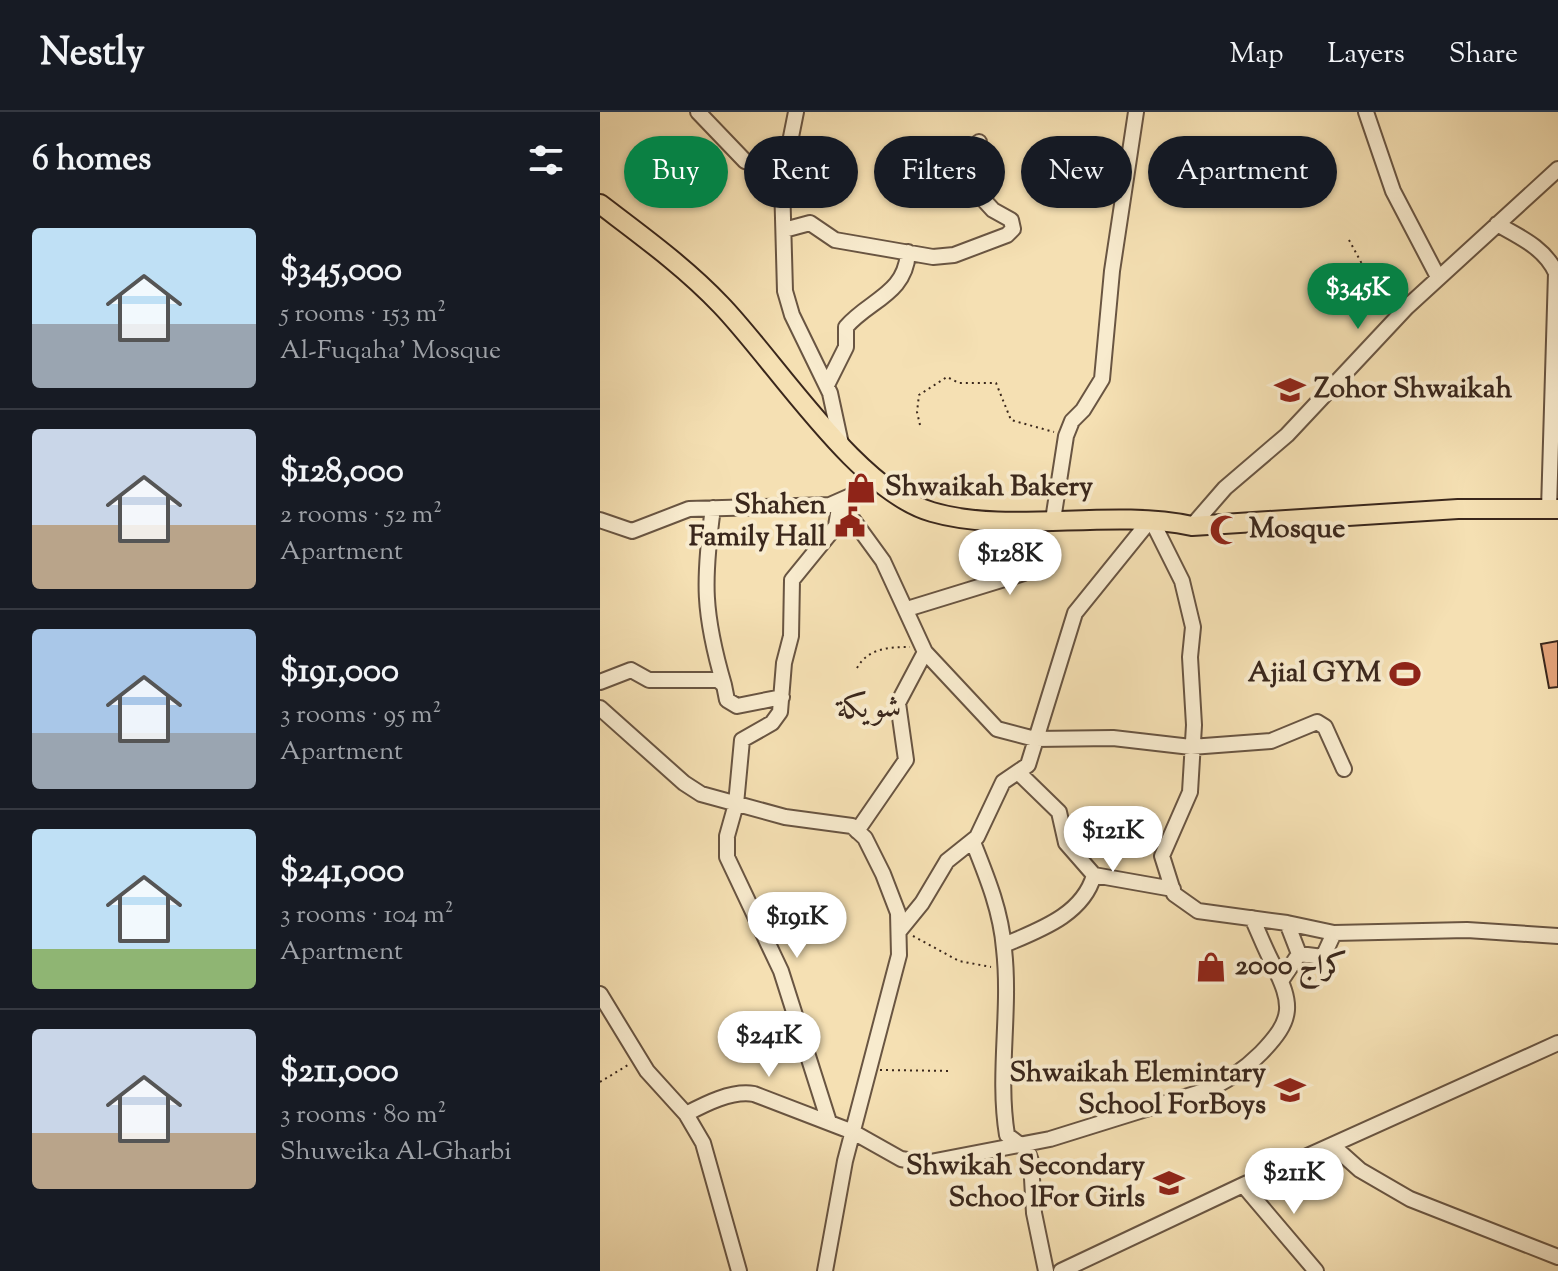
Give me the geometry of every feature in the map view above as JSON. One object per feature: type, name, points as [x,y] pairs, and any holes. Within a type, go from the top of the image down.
[{"type":"main road","points":[[600,204],[697,280],[872,475],[900,498],[928,511],[958,518],[1151,519],[1192,526],[1442,510],[1553,509]]},
{"type":"street","points":[[698,112],[744,160]]},
{"type":"street","points":[[791,136],[796,112]]},
{"type":"street","points":[[1053,520],[1066,436],[1072,421],[1083,410],[1102,379],[1112,271],[1136,112]]},
{"type":"street","points":[[1366,112],[1393,191],[1438,277]]},
{"type":"street","points":[[1192,526],[1225,488],[1287,435],[1407,307],[1558,169]]},
{"type":"street","points":[[784,208],[788,305],[827,385],[841,444]]},
{"type":"street","points":[[784,230],[808,223],[835,240],[933,257],[954,255],[1011,232],[1013,224],[1010,218],[991,208]]},
{"type":"street","points":[[1497,224],[1550,258],[1556,273],[1553,509]]},
{"type":"street","points":[[827,385],[846,347],[847,326],[894,290],[906,268],[908,252]]},
{"type":"street","points":[[600,520],[617,528],[638,530],[689,509],[821,506],[840,502],[855,494],[872,475]]},
{"type":"street","points":[[840,502],[877,552],[907,609],[924,650],[997,729],[1035,739],[1113,738],[1191,747],[1271,741],[1317,722],[1325,727],[1344,769]]},
{"type":"street","points":[[829,1122],[781,971],[727,857],[727,836],[736,804],[742,740],[772,723],[780,712],[784,663],[791,636],[792,580],[836,526],[840,502]]},
{"type":"street","points":[[713,508],[705,571],[705,602],[727,700],[737,706],[782,697]]},
{"type":"street","points":[[900,930],[922,903],[947,861],[973,842],[1003,782],[1020,774],[1028,765],[1075,613],[1151,519],[1182,581],[1193,627],[1190,657],[1194,725],[1190,792],[1162,856],[1174,894],[1198,911],[1334,933],[1467,930],[1558,936]]},
{"type":"street","points":[[907,609],[1024,573],[1032,561],[1029,520]]},
{"type":"street","points":[[857,831],[906,760],[898,703],[924,650]]},
{"type":"street","points":[[600,682],[631,670],[649,680],[718,680],[724,685]]},
{"type":"street","points":[[600,708],[684,783],[701,794],[785,817],[852,826],[865,838],[879,864],[898,913],[899,955],[853,1132],[825,1271]]},
{"type":"street","points":[[1020,774],[1059,812],[1066,843],[1094,875],[1173,889]]},
{"type":"street","points":[[973,842],[995,899],[1004,945],[1002,1106],[1007,1135],[1021,1145],[1031,1161],[1034,1213],[1046,1271]]},
{"type":"street","points":[[1004,945],[1078,906],[1089,892],[1094,875]]},
{"type":"street","points":[[686,1114],[713,1101],[748,1093],[829,1122],[896,1156],[917,1163],[1050,1139],[1204,1091],[1249,1065],[1282,1028],[1289,1009],[1281,981],[1252,918]]},
{"type":"street","points":[[1287,923],[1299,954]]},
{"type":"street","points":[[1299,954],[1323,957],[1334,933]]},
{"type":"street","points":[[1281,981],[1299,954]]},
{"type":"street","points":[[600,994],[657,1083],[686,1114],[708,1155],[739,1271]]},
{"type":"street","points":[[1061,1271],[1558,1043]]},
{"type":"street","points":[[1332,1145],[1360,1170],[1410,1199],[1558,1257]]},
{"type":"street","points":[[1243,1185],[1316,1271]]},
{"type":"path","points":[[1349,240],[1362,264],[1407,307]]},
{"type":"path","points":[[920,425],[917,412],[919,395],[947,377],[959,383],[996,383],[1011,420],[1066,436]]},
{"type":"path","points":[[857,668],[862,658],[875,650],[924,650]]},
{"type":"path","points":[[900,930],[959,961],[1004,968]]},
{"type":"path","points":[[600,1082],[639,1057]]},
{"type":"path","points":[[871,1069],[923,1073],[951,1071]]},
{"type":"building","points":[[1558,641],[1558,687],[1549,688],[1541,644]]},
{"type":"place","name":"Zohor Shwaikah","points":[[1290,390]]},
{"type":"place","name":"Shwaikah Bakery","points":[[861,488]]},
{"type":"place","name":"Shahen Family Hall","points":[[850,522]]},
{"type":"place","name":"Mosque","points":[[1225,530]]},
{"type":"place","name":"Ajial GYM","points":[[1405,674]]},
{"type":"place","name":"كراج 2000","points":[[1211,967]]},
{"type":"place","name":"Shwaikah Elemintary School ForBoys","points":[[1290,1090]]},
{"type":"place","name":"Shwikah Secondary Schoo lFor Girls","points":[[1169,1183]]},
{"type":"district","name":"شويكة","points":[[869,709]]}]
